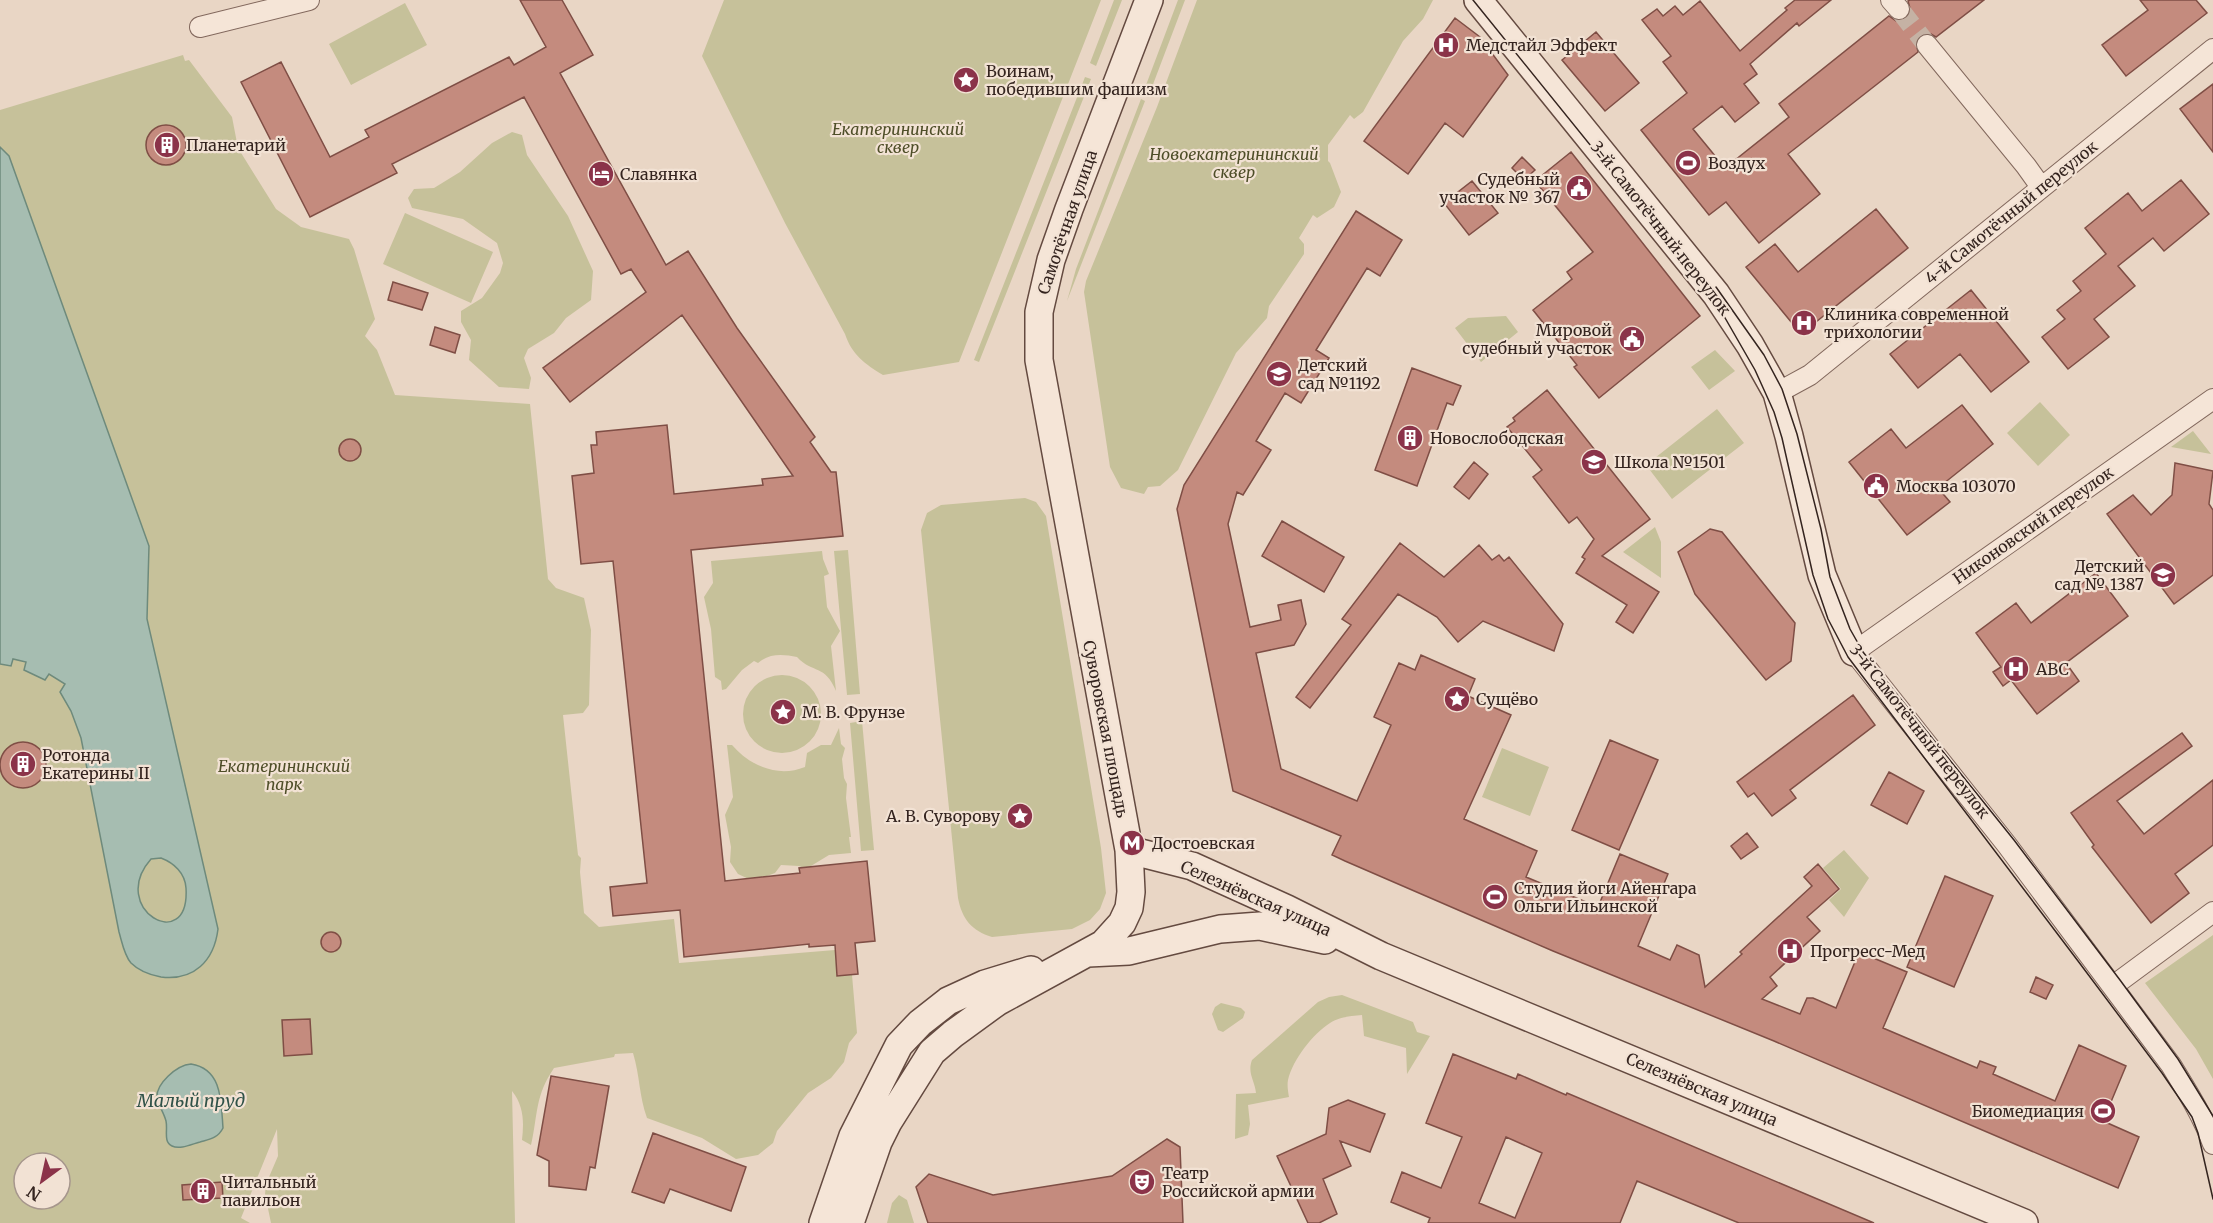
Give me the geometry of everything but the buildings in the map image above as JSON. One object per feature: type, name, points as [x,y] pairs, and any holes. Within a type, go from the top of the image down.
[{"type":"main road","name":"Самотёчная улица","points":[[1067,522],[1039,360],[1039,312],[1051,260],[1149,0]]},
{"type":"main road","name":"3-й Самотёчный переулок","points":[[1478,0],[1716,294],[1750,345],[1777,393],[1822,575],[1854,652]]},
{"type":"main road","name":"Суворовская площадь","points":[[866,1139],[932,1052],[943,1042],[997,1002],[1052,970],[1090,952],[1113,935],[1129,908],[1131,892],[1129,850],[1108,729],[1067,522]]},
{"type":"main road","name":"Селезнёвская улица","points":[[1129,850],[1192,867],[1287,909],[1380,956],[2024,1223]]},
{"type":"main road","name":"Селезнёвская улица","points":[[1090,952],[1130,951],[1220,929],[1260,926],[1329,941],[1380,956]]},
{"type":"main road","points":[[823,1223],[866,1139],[899,1045],[920,1023],[948,1001],[985,984],[1090,952]]},
{"type":"main road","points":[[850,1223],[866,1139]]},
{"type":"street","points":[[200,27],[309,0]]},
{"type":"street","points":[[1927,45],[2041,187]]},
{"type":"street","name":"4-й Самотёчный переулок","points":[[1777,393],[1810,375],[2213,49]]},
{"type":"street","name":"Никоновский переулок","points":[[1854,652],[2213,399]]},
{"type":"street","name":"3-й Самотёчный переулок","points":[[1854,652],[1964,789],[2171,1065],[2191,1097],[2213,1144]]},
{"type":"street","points":[[2113,986],[2213,912]]},
{"type":"green space","name":"Екатерининский сквер","points":[[724,0],[1101,0],[959,362],[883,375],[865,363],[851,348],[785,223],[702,56]]},
{"type":"green space","points":[[1114,0],[1122,0],[1096,66],[1090,63]]},
{"type":"green space","points":[[1178,0],[1185,0],[1152,87],[1146,85]]},
{"type":"green space","name":"Новоекатерининский сквер","points":[[1197,0],[1433,0],[1423,19],[1403,41],[1363,112],[1354,119],[1350,115],[1328,145],[1328,161],[1341,192],[1334,207],[1317,218],[1313,215],[1299,238],[1304,244],[1304,254],[1269,306],[1267,318],[1236,353],[1178,470],[1160,486],[1148,487],[1144,494],[1121,488],[1110,467],[1084,292],[1086,281],[1157,107]]},
{"type":"green space","points":[[405,3],[427,45],[351,85],[329,44]]},
{"type":"green space","name":"Екатерининский парк","points":[[183,55],[185,61],[189,60],[232,117],[238,148],[276,209],[301,227],[349,239],[375,319],[365,336],[377,350],[395,395],[530,404],[548,579],[556,588],[584,598],[591,630],[589,705],[583,713],[563,715],[578,855],[581,858],[584,913],[599,927],[674,919],[679,963],[835,950],[837,976],[852,975],[857,1033],[849,1043],[844,1062],[831,1078],[808,1093],[777,1131],[773,1143],[758,1155],[736,1159],[702,1138],[647,1118],[633,1053],[615,1054],[614,1057],[554,1068],[540,1096],[531,1145],[522,1140],[522,1114],[519,1102],[512,1091],[515,1223],[271,1223],[265,1194],[266,1184],[278,1156],[277,1129],[241,1218],[250,1223],[0,1223],[0,110]]},
{"type":"green space","points":[[1085,77],[1091,79],[979,362],[974,360]]},
{"type":"green space","points":[[1141,99],[1145,101],[1067,301],[1076,269]]},
{"type":"green space","points":[[512,132],[522,135],[527,155],[568,216],[593,271],[591,300],[566,318],[554,333],[528,349],[524,358],[531,378],[529,389],[499,387],[469,360],[471,340],[461,322],[461,311],[482,298],[500,273],[503,263],[497,243],[463,219],[412,208],[408,198],[414,189],[434,188],[460,172],[492,143]]},
{"type":"green space","points":[[405,213],[493,252],[471,303],[383,264]]},
{"type":"green space","points":[[1506,316],[1518,332],[1481,362],[1455,328],[1468,318]]},
{"type":"green space","points":[[1715,350],[1735,371],[1709,390],[1691,367]]},
{"type":"green space","points":[[2040,402],[2070,435],[2038,466],[2007,433]]},
{"type":"green space","points":[[1717,409],[1744,443],[1672,499],[1646,465]]},
{"type":"green space","points":[[2193,431],[2211,454],[2171,447]]},
{"type":"green space","points":[[1025,498],[1036,502],[1046,516],[1101,848],[1106,893],[1100,909],[1090,920],[1072,929],[992,937],[969,923],[962,912],[958,898],[921,530],[927,513],[941,505]]},
{"type":"green space","points":[[1655,527],[1661,542],[1661,578],[1623,552]]},
{"type":"green space","points":[[848,550],[860,694],[847,695],[834,551]]},
{"type":"green space","points":[[822,551],[829,574],[824,576],[827,607],[840,631],[831,646],[836,691],[832,682],[823,673],[808,666],[797,657],[781,655],[767,657],[758,663],[754,661],[742,670],[726,689],[722,690],[721,681],[715,677],[711,629],[704,597],[713,583],[711,561]]},
{"type":"green space","points":[[782,675],[797,678],[810,686],[818,699],[821,714],[818,729],[810,742],[797,750],[782,753],[767,750],[754,742],[746,729],[743,714],[746,699],[754,686],[767,678]]},
{"type":"green space","points":[[862,721],[874,850],[861,851],[850,723]]},
{"type":"green space","points":[[839,728],[841,744],[845,748],[842,759],[847,784],[846,798],[851,853],[829,855],[806,869],[799,866],[781,865],[775,873],[753,881],[738,874],[730,862],[731,847],[725,815],[733,797],[727,745],[732,745],[747,759],[765,768],[795,770],[805,767],[807,753],[821,745],[831,745]]},
{"type":"green space","points":[[1502,748],[1549,767],[1530,816],[1482,797]]},
{"type":"green space","points":[[1844,850],[1869,878],[1844,917],[1829,900],[1841,889],[1823,868]]},
{"type":"green space","points":[[2213,935],[2213,1079],[2196,1049],[2145,983]]},
{"type":"green space","points":[[1342,995],[1413,1022],[1417,1032],[1430,1036],[1407,1074],[1406,1048],[1364,1036],[1362,1015],[1337,1019],[1317,1034],[1299,1056],[1288,1080],[1289,1097],[1248,1105],[1250,1124],[1248,1135],[1235,1139],[1236,1094],[1256,1093],[1251,1073],[1252,1060],[1318,1002]]},
{"type":"green space","points":[[1221,1003],[1241,1008],[1245,1012],[1243,1018],[1223,1032],[1218,1030],[1212,1014],[1215,1007]]},
{"type":"green space","points":[[899,1195],[907,1200],[914,1223],[887,1223],[892,1203]]},
{"type":"water","points":[[0,147],[9,156],[149,546],[147,619],[218,929],[212,951],[207,959],[192,972],[183,976],[161,977],[141,970],[129,960],[119,932],[81,738],[71,711],[60,692],[65,684],[49,674],[45,680],[24,670],[26,662],[13,659],[11,666],[0,664]],"holes":[[[151,859],[166,860],[181,873],[186,888],[184,908],[176,919],[165,922],[154,918],[144,908],[138,894],[140,877]]]},
{"type":"water","name":"Малый пруд","points":[[185,1065],[201,1067],[215,1080],[220,1098],[223,1128],[219,1134],[210,1139],[175,1147],[168,1142],[166,1121],[157,1099],[157,1093],[168,1076]]},
{"type":"tunnel","points":[[1899,9],[1927,45]]},
{"type":"tram line","points":[[1473,0],[1713,297],[1755,370],[1774,412],[1813,575],[1828,619],[1848,657],[2162,1073],[2192,1117],[2198,1133],[2213,1199]]},
{"type":"tram line","points":[[1716,287],[1764,355],[1782,389],[1797,434],[1821,529],[1830,577],[1850,629],[1863,652],[2014,840],[2120,980],[2178,1059],[2213,1116]]},
{"type":"place","name":"Медстайл Эффект","points":[[1446,45]]},
{"type":"place","name":"Воинам, победившим фашизм","points":[[966,80]]},
{"type":"place","name":"Планетарий","points":[[167,145]]},
{"type":"place","name":"Воздух","points":[[1688,163]]},
{"type":"place","name":"Славянка","points":[[601,174]]},
{"type":"place","name":"Судебный участок № 367","points":[[1579,188]]},
{"type":"place","name":"Клиника современной трихологии","points":[[1804,323]]},
{"type":"place","name":"Мировой судебный участок","points":[[1632,339]]},
{"type":"place","name":"Детский сад №1192","points":[[1279,374]]},
{"type":"place","name":"Новослободская","points":[[1410,438]]},
{"type":"place","name":"Школа №1501","points":[[1594,462]]},
{"type":"place","name":"Москва 103070","points":[[1876,486]]},
{"type":"place","name":"Детский сад № 1387","points":[[2163,575]]},
{"type":"place","name":"ABC","points":[[2016,669]]},
{"type":"place","name":"Сущёво","points":[[1457,699]]},
{"type":"place","name":"М. В. Фрунзе","points":[[783,712]]},
{"type":"place","name":"Ротонда Екатерины II","points":[[23,764]]},
{"type":"place","name":"А. В. Суворову","points":[[1020,816]]},
{"type":"place","name":"Достоевская","points":[[1132,843]]},
{"type":"place","name":"Студия йоги Айенгара Ольги Ильинской","points":[[1495,897]]},
{"type":"place","name":"Прогресс-Мед","points":[[1790,951]]},
{"type":"place","name":"Биомедиация","points":[[2103,1111]]},
{"type":"place","name":"Театр Российской армии","points":[[1142,1182]]},
{"type":"place","name":"Читальный павильон","points":[[203,1191]]}]
